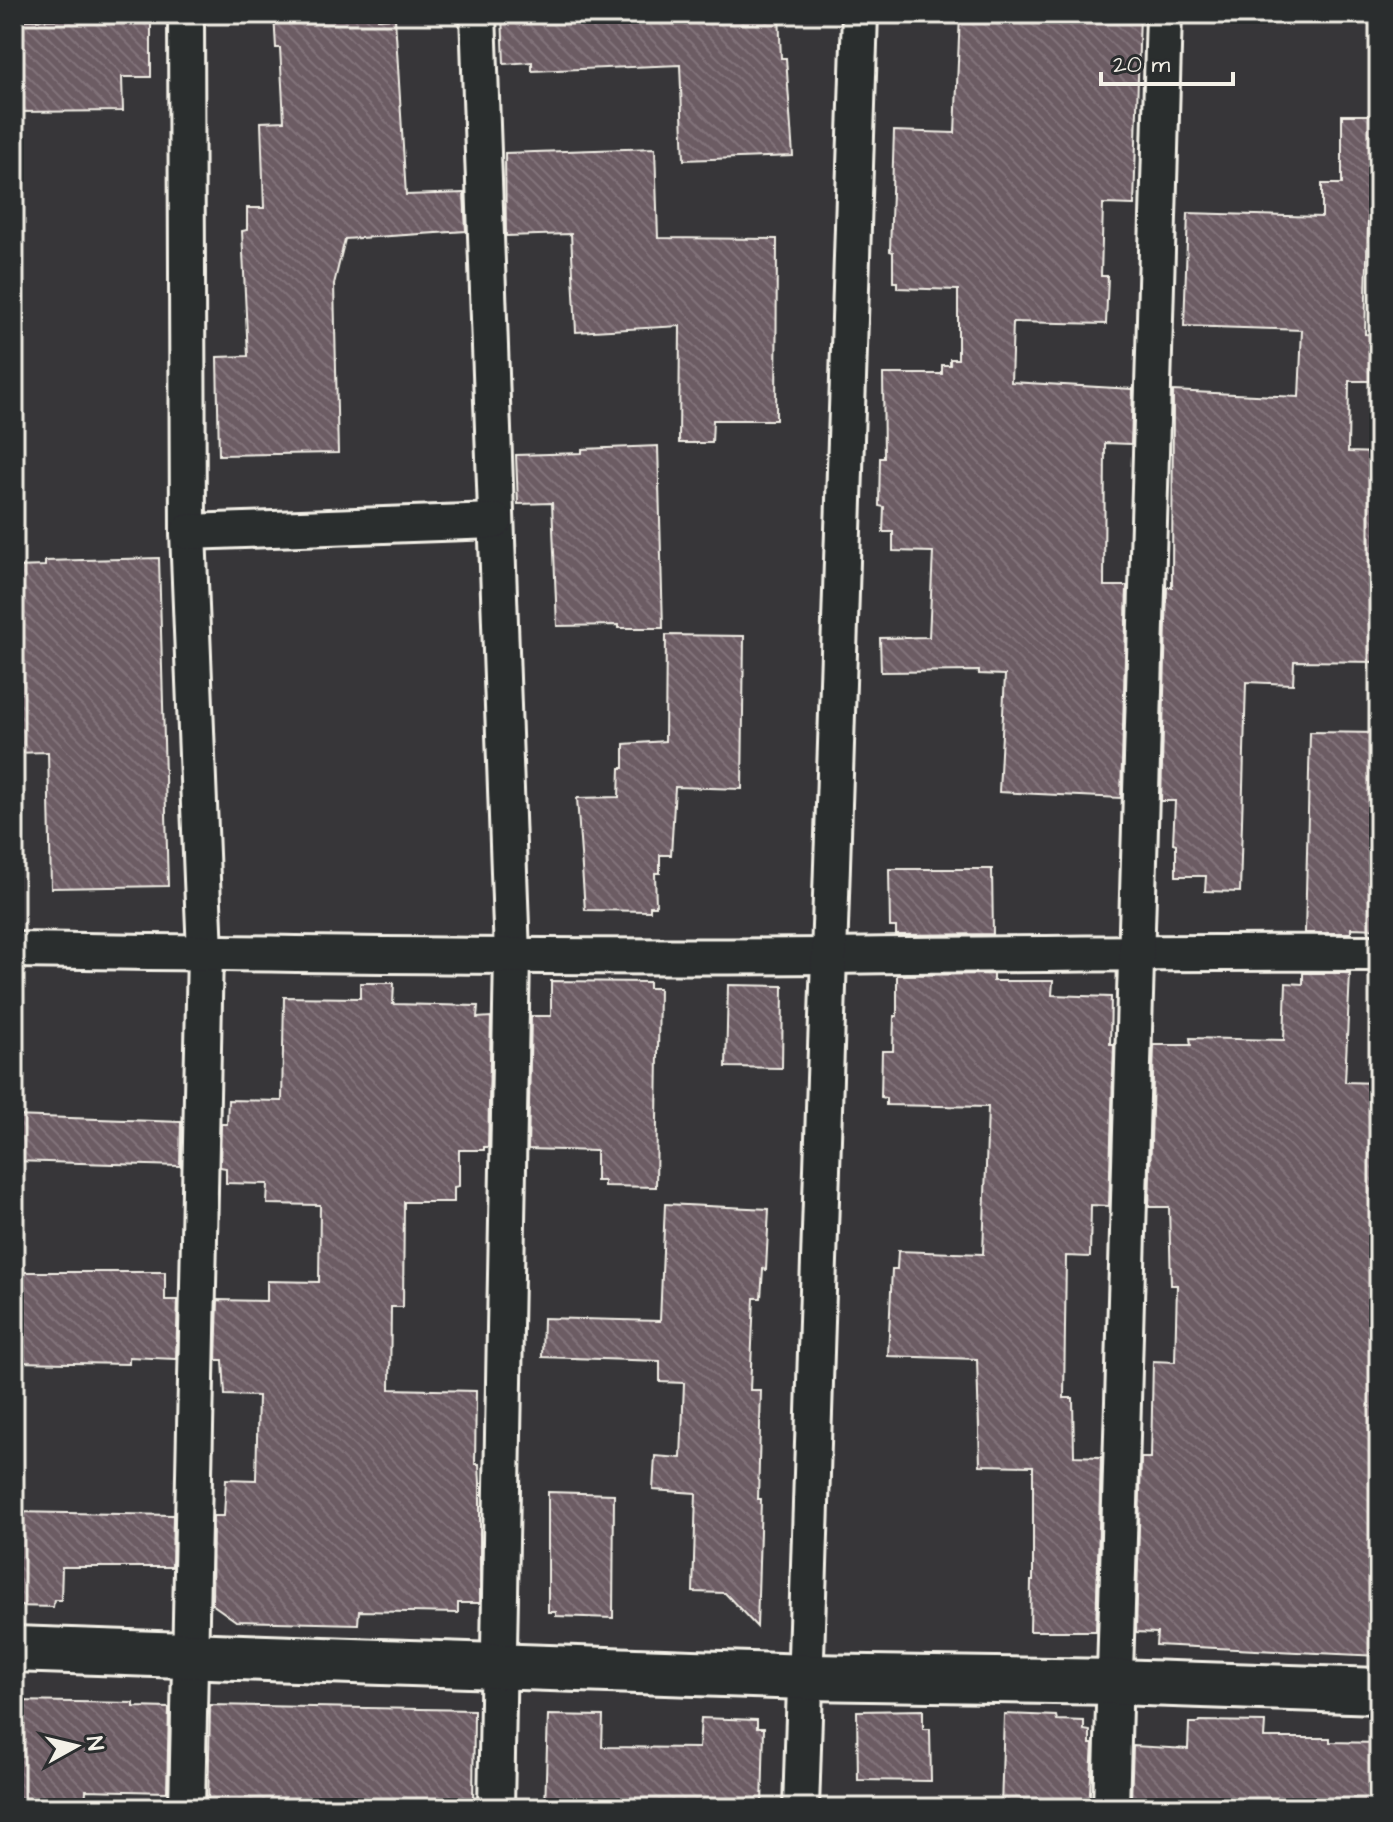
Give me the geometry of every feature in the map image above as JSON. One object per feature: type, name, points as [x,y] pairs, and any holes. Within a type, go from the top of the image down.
[{"type":"street","points":[[186,14],[188,532],[205,953],[187,1808]]},
{"type":"street","points":[[478,14],[512,955],[496,1808]]},
{"type":"street","points":[[801,1808],[860,14]]},
{"type":"street","points":[[1111,1808],[1164,14]]},
{"type":"street","points":[[188,532],[495,521]]},
{"type":"street","points":[[14,950],[829,956],[1137,951],[1379,953]]},
{"type":"street","points":[[14,1649],[806,1677],[1116,1682],[1379,1691]]},
{"type":"building","points":[[274,14],[378,14],[378,19],[395,18],[406,195],[464,193],[466,231],[345,239],[334,284],[338,453],[219,455],[217,357],[248,356],[242,231],[247,230],[247,208],[264,208],[261,122],[284,121],[280,48],[276,48]]},
{"type":"building","points":[[502,14],[779,14],[781,58],[786,58],[793,156],[684,160],[680,65],[532,71],[532,62],[504,64]]},
{"type":"building","points":[[960,14],[1140,14],[1134,205],[1103,204],[1101,276],[1108,276],[1106,324],[1013,322],[1011,382],[1133,389],[1131,444],[1105,443],[1104,586],[1127,586],[1121,798],[999,792],[1005,675],[979,674],[979,671],[881,672],[880,638],[929,637],[933,552],[893,551],[893,532],[883,532],[884,507],[879,506],[880,458],[884,458],[883,374],[942,374],[942,365],[950,365],[950,359],[958,359],[958,290],[897,288],[897,282],[893,282],[893,252],[890,251],[894,131],[955,133]]},
{"type":"building","points":[[106,15],[151,15],[151,77],[122,77],[123,111],[14,112],[14,20],[106,19]]},
{"type":"building","points":[[1342,115],[1379,115],[1379,188],[1369,188],[1365,334],[1379,335],[1379,369],[1370,369],[1370,381],[1349,381],[1348,452],[1379,453],[1379,662],[1294,661],[1293,684],[1246,682],[1240,892],[1205,891],[1206,876],[1176,876],[1176,844],[1173,843],[1175,801],[1161,801],[1167,587],[1172,587],[1173,391],[1299,397],[1302,330],[1184,326],[1188,213],[1322,217],[1322,184],[1342,184]]},
{"type":"building","points":[[655,148],[658,238],[777,239],[776,420],[713,420],[712,443],[679,443],[680,326],[576,332],[571,234],[506,236],[505,153]]},
{"type":"building","points":[[658,446],[663,628],[557,626],[552,503],[518,504],[516,455]]},
{"type":"building","points":[[159,558],[168,886],[51,888],[48,752],[14,753],[14,567],[45,566],[45,561]]},
{"type":"building","points":[[666,635],[744,636],[742,789],[675,787],[671,855],[660,855],[660,873],[655,873],[656,906],[650,906],[650,911],[585,910],[577,798],[619,797],[624,744],[665,741]]},
{"type":"building","points":[[1310,732],[1379,733],[1379,929],[1351,928],[1351,933],[1305,933]]},
{"type":"building","points":[[889,869],[992,869],[993,934],[896,935],[896,927],[890,927]]},
{"type":"building","points":[[1303,973],[1350,973],[1345,1082],[1377,1083],[1379,1656],[1156,1645],[1157,1633],[1136,1632],[1141,1458],[1151,1458],[1153,1361],[1175,1362],[1177,1285],[1171,1285],[1169,1207],[1149,1207],[1154,1045],[1191,1045],[1190,1038],[1284,1040],[1286,983],[1303,984]]},
{"type":"building","points":[[993,974],[993,981],[1053,981],[1052,995],[1111,997],[1110,1044],[1114,1044],[1109,1206],[1091,1205],[1090,1257],[1066,1256],[1064,1398],[1073,1398],[1074,1456],[1101,1457],[1096,1631],[1030,1631],[1033,1466],[980,1465],[977,1359],[888,1356],[892,1269],[897,1269],[898,1251],[983,1254],[988,1107],[886,1105],[886,1098],[881,1097],[882,1051],[893,1051],[897,975]]},
{"type":"building","points":[[551,981],[649,982],[649,988],[659,988],[656,1187],[604,1186],[604,1181],[596,1181],[596,1151],[528,1149],[531,1016],[551,1016]]},
{"type":"building","points":[[360,983],[394,983],[393,1004],[478,1006],[477,1018],[491,1017],[488,1147],[484,1150],[459,1150],[459,1186],[454,1187],[454,1202],[404,1202],[403,1307],[391,1307],[390,1389],[476,1391],[480,1603],[458,1603],[458,1613],[359,1611],[358,1624],[236,1621],[212,1604],[213,1516],[224,1516],[226,1479],[256,1480],[258,1396],[225,1395],[223,1360],[216,1360],[218,1300],[267,1301],[267,1281],[319,1282],[320,1205],[267,1204],[268,1184],[226,1183],[226,1168],[220,1167],[221,1124],[227,1124],[228,1100],[282,1101],[284,997],[360,998]]},
{"type":"building","points":[[728,985],[783,986],[782,1068],[726,1067]]},
{"type":"building","points":[[14,1116],[181,1122],[180,1166],[14,1161]]},
{"type":"building","points":[[665,1204],[769,1209],[766,1270],[763,1269],[761,1298],[754,1298],[750,1390],[761,1390],[757,1627],[725,1593],[693,1592],[696,1493],[653,1490],[655,1456],[681,1458],[684,1383],[660,1382],[660,1361],[542,1357],[543,1318],[660,1321]]},
{"type":"building","points":[[14,1272],[165,1272],[165,1300],[178,1300],[176,1359],[129,1357],[129,1364],[14,1362]]},
{"type":"building","points":[[548,1492],[614,1494],[613,1618],[556,1616],[556,1612],[548,1612]]},
{"type":"building","points":[[14,1512],[173,1515],[172,1567],[62,1567],[61,1600],[54,1600],[53,1607],[15,1606]]},
{"type":"building","points":[[14,1701],[134,1703],[134,1707],[169,1708],[167,1792],[86,1790],[85,1808],[14,1808]]},
{"type":"building","points":[[210,1705],[474,1710],[473,1808],[208,1808]]},
{"type":"building","points":[[923,1710],[923,1729],[930,1729],[931,1781],[858,1780],[857,1711]]},
{"type":"building","points":[[1004,1714],[1056,1716],[1057,1720],[1084,1721],[1084,1730],[1090,1731],[1090,1744],[1093,1744],[1089,1808],[1001,1808]]},
{"type":"building","points":[[548,1715],[603,1716],[602,1747],[699,1748],[701,1718],[757,1720],[757,1728],[764,1728],[762,1808],[545,1808]]},
{"type":"building","points":[[1265,1722],[1264,1738],[1330,1738],[1330,1742],[1379,1743],[1379,1808],[1177,1808],[1168,1806],[1168,1802],[1131,1800],[1133,1746],[1188,1749],[1189,1723]]}]
